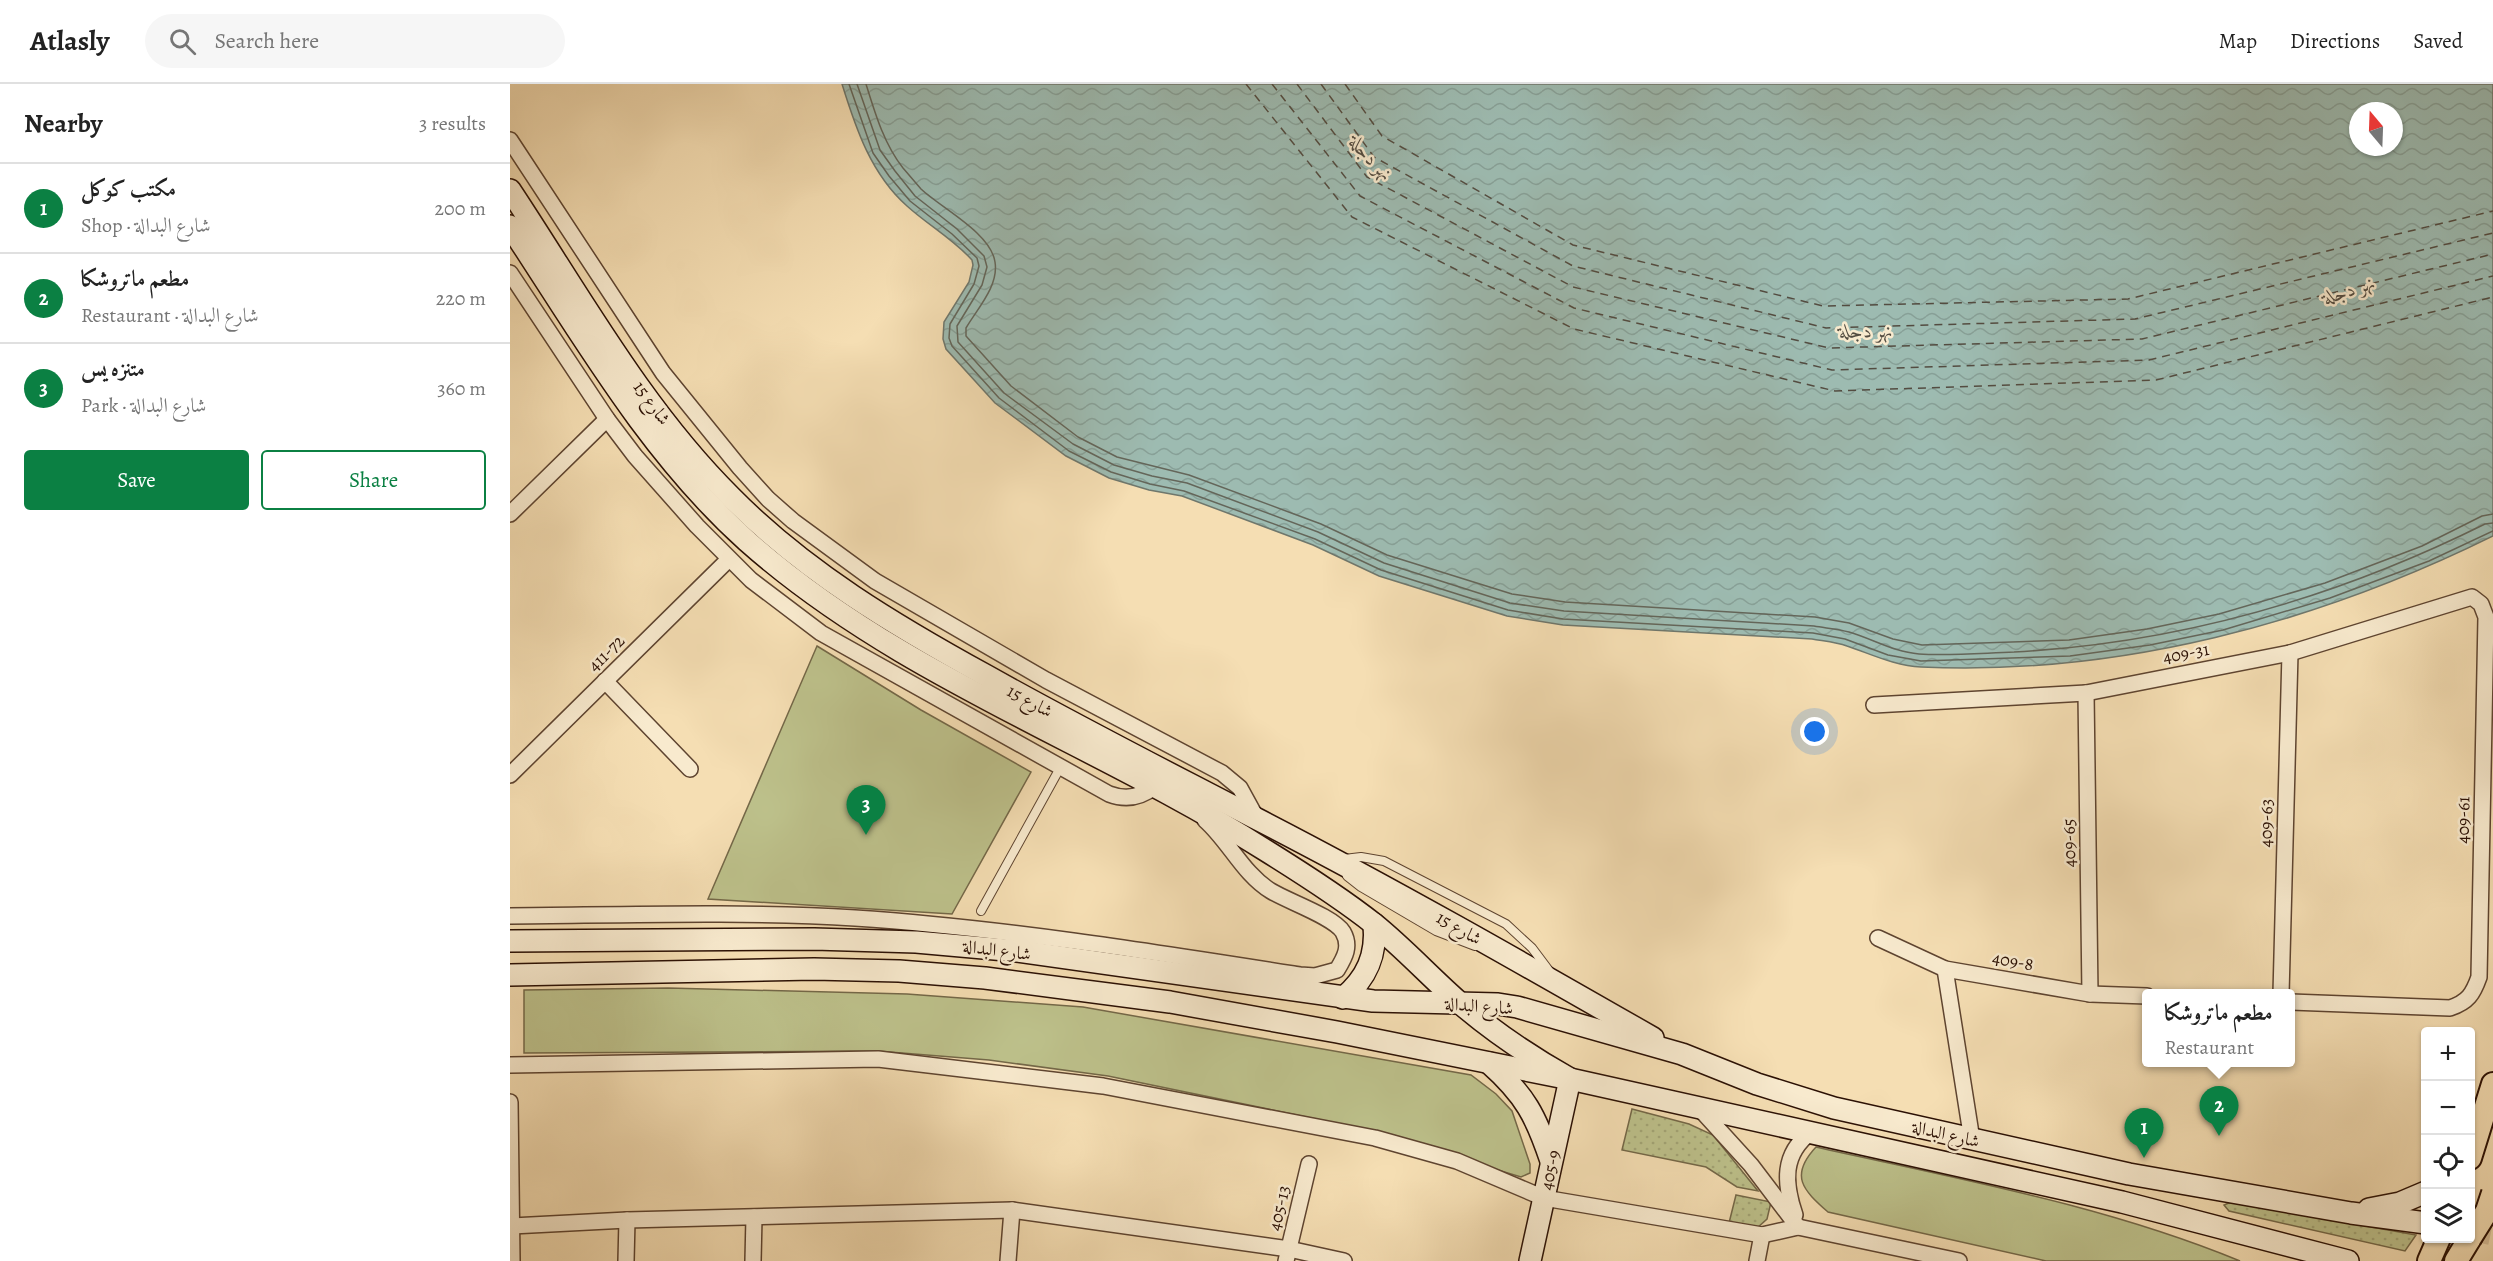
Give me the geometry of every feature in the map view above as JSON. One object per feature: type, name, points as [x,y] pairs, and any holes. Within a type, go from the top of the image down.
[{"type":"main road","name":"شارع 15","points":[[510,190],[663,420],[708,474],[749,515],[812,567],[881,615],[1082,740]]},
{"type":"main road","name":"شارع 15","points":[[510,226],[653,440],[713,509],[746,540],[809,591],[875,636],[1154,777],[1257,819],[1503,952],[1682,1054]]},
{"type":"main road","points":[[510,258],[532,259]]},
{"type":"main road","name":"شارع 15","points":[[1154,777],[1186,801],[1246,838],[1374,924],[1460,1003],[1513,1044],[1570,1079]]},
{"type":"main road","points":[[1246,838],[1257,819]]},
{"type":"main road","points":[[1343,998],[1363,978],[1370,966],[1376,938],[1374,924]]},
{"type":"main road","name":"شارع البدالة","points":[[510,941],[824,939],[916,942],[1017,951],[1343,998],[1402,1003],[1479,1003],[1517,1007],[1682,1054],[1795,1097],[1972,1140],[2129,1174],[2351,1213],[2421,1222]]},
{"type":"main road","name":"شارع البدالة","points":[[510,975],[846,969],[942,974],[1170,1002],[1274,1020],[1570,1079],[2122,1202],[2348,1261]]},
{"type":"main road","points":[[1489,1062],[1513,1084],[1526,1100],[1552,1162]]},
{"type":"main road","name":"405-9","points":[[1530,1261],[1570,1079]]},
{"type":"main road","points":[[2475,1142],[2493,1084]]},
{"type":"main road","points":[[2475,1230],[2487,1211],[2493,1193]]},
{"type":"main road","points":[[2351,1213],[2400,1203],[2421,1194]]},
{"type":"main road","points":[[2429,1261],[2437,1243]]},
{"type":"main road","points":[[2456,1261],[2467,1243]]},
{"type":"street","points":[[510,140],[663,374],[712,437],[768,499],[820,542],[874,580],[1046,680],[1222,772],[1247,798],[1257,819]]},
{"type":"street","points":[[510,273],[607,419],[665,492],[729,559],[773,599],[821,633],[1060,768],[1116,797],[1140,796],[1154,777],[1166,743]]},
{"type":"street","points":[[510,514],[607,419]]},
{"type":"street","name":"411-72","points":[[510,775],[729,559]]},
{"type":"street","name":"409-31","points":[[1874,705],[2086,693],[2290,653],[2472,597],[2481,604],[2489,617]]},
{"type":"street","name":"409-61","points":[[2295,1002],[2450,1008],[2463,1004],[2472,994],[2479,977],[2489,617]]},
{"type":"street","name":"409-63","points":[[2281,989],[2290,653]]},
{"type":"street","points":[[605,681],[690,769]]},
{"type":"street","name":"409-65","points":[[2086,693],[2090,994]]},
{"type":"street","points":[[510,916],[690,914],[854,918],[976,929],[1300,975],[1315,976],[1337,970],[1347,951],[1347,941],[1340,928],[1269,890],[1240,862],[1212,825],[1186,801]]},
{"type":"street","name":"409-8","points":[[1878,938],[1945,969],[2090,994],[2142,996]]},
{"type":"street","points":[[1945,969],[1972,1140]]},
{"type":"street","points":[[510,1065],[878,1059],[1103,1086],[1375,1138],[1457,1161],[1544,1198],[1762,1235],[1798,1227],[1959,1261]]},
{"type":"street","points":[[510,1102],[512,1261]]},
{"type":"street","points":[[1700,1109],[1751,1165],[1798,1227]]},
{"type":"street","points":[[1798,1227],[1789,1198],[1787,1171],[1791,1155],[1798,1142],[1811,1132]]},
{"type":"street","name":"405-13","points":[[1288,1255],[1309,1164]]},
{"type":"street","points":[[512,1226],[627,1220],[1012,1210],[1288,1255],[1344,1261]]},
{"type":"street","points":[[1008,1261],[1012,1210]]},
{"type":"street","points":[[753,1261],[754,1217]]},
{"type":"street","points":[[626,1261],[627,1220]]},
{"type":"street","points":[[1757,1261],[1762,1235]]},
{"type":"lane","points":[[981,911],[1060,768]]},
{"type":"lane","points":[[1336,861],[1361,857],[1384,861],[1506,924],[1532,948],[1557,983]]},
{"type":"green space","points":[[817,646],[921,710],[1031,772],[952,914],[708,899]]},
{"type":"green space","points":[[668,988],[907,994],[1083,1007],[1471,1075],[1496,1094],[1512,1111],[1530,1164],[1530,1173],[1521,1177],[1355,1127],[1108,1076],[989,1060],[877,1051],[524,1053],[524,990]]},
{"type":"green space","points":[[1632,1109],[1689,1124],[1713,1135],[1758,1191],[1737,1187],[1706,1167],[1622,1150]]},
{"type":"green space","points":[[1816,1147],[1977,1182],[2084,1209],[2189,1241],[2240,1261],[2046,1261],[1828,1212],[1812,1197],[1802,1182],[1803,1166]]},
{"type":"green space","points":[[1736,1195],[1771,1202],[1767,1219],[1757,1228],[1729,1223]]},
{"type":"green space","points":[[2231,1202],[2416,1235],[2405,1251],[2229,1211],[2224,1205]]},
{"type":"water","name":"نهر دجلة","points":[[842,84],[2493,84],[2493,536],[2426,567],[2287,618],[2215,637],[2143,652],[2069,663],[1995,668],[1921,667],[1892,662],[1843,645],[1812,639],[1563,625],[1507,616],[1379,576],[1313,545],[1182,496],[1149,490],[1109,478],[1066,456],[995,403],[946,349],[943,339],[944,322],[969,282],[972,260],[894,193],[874,165],[859,134]]},
{"type":"ferry route","points":[[1246,84],[1352,217],[1574,329],[1835,391],[2156,380],[2493,297]]},
{"type":"ferry route","points":[[1272,84],[1360,196],[1574,308],[1832,370],[2149,360],[2493,276]]},
{"type":"ferry route","points":[[1297,84],[1367,177],[1573,287],[1829,348],[2142,339],[2493,254]]},
{"type":"ferry route","points":[[1321,84],[1374,157],[1573,266],[1826,328],[2135,319],[2493,233]]},
{"type":"ferry route","points":[[1345,84],[1382,136],[1573,245],[1823,306],[2128,299],[2493,211]]},
{"type":"tunnel","points":[[2475,1231],[2493,1235]]},
{"type":"place","name":"متنزه يس","points":[[866,835]]},
{"type":"place","name":"مطعم ماتروشكا","points":[[2219,1136]]},
{"type":"place","name":"مكتب كوكل","points":[[2144,1158]]}]
